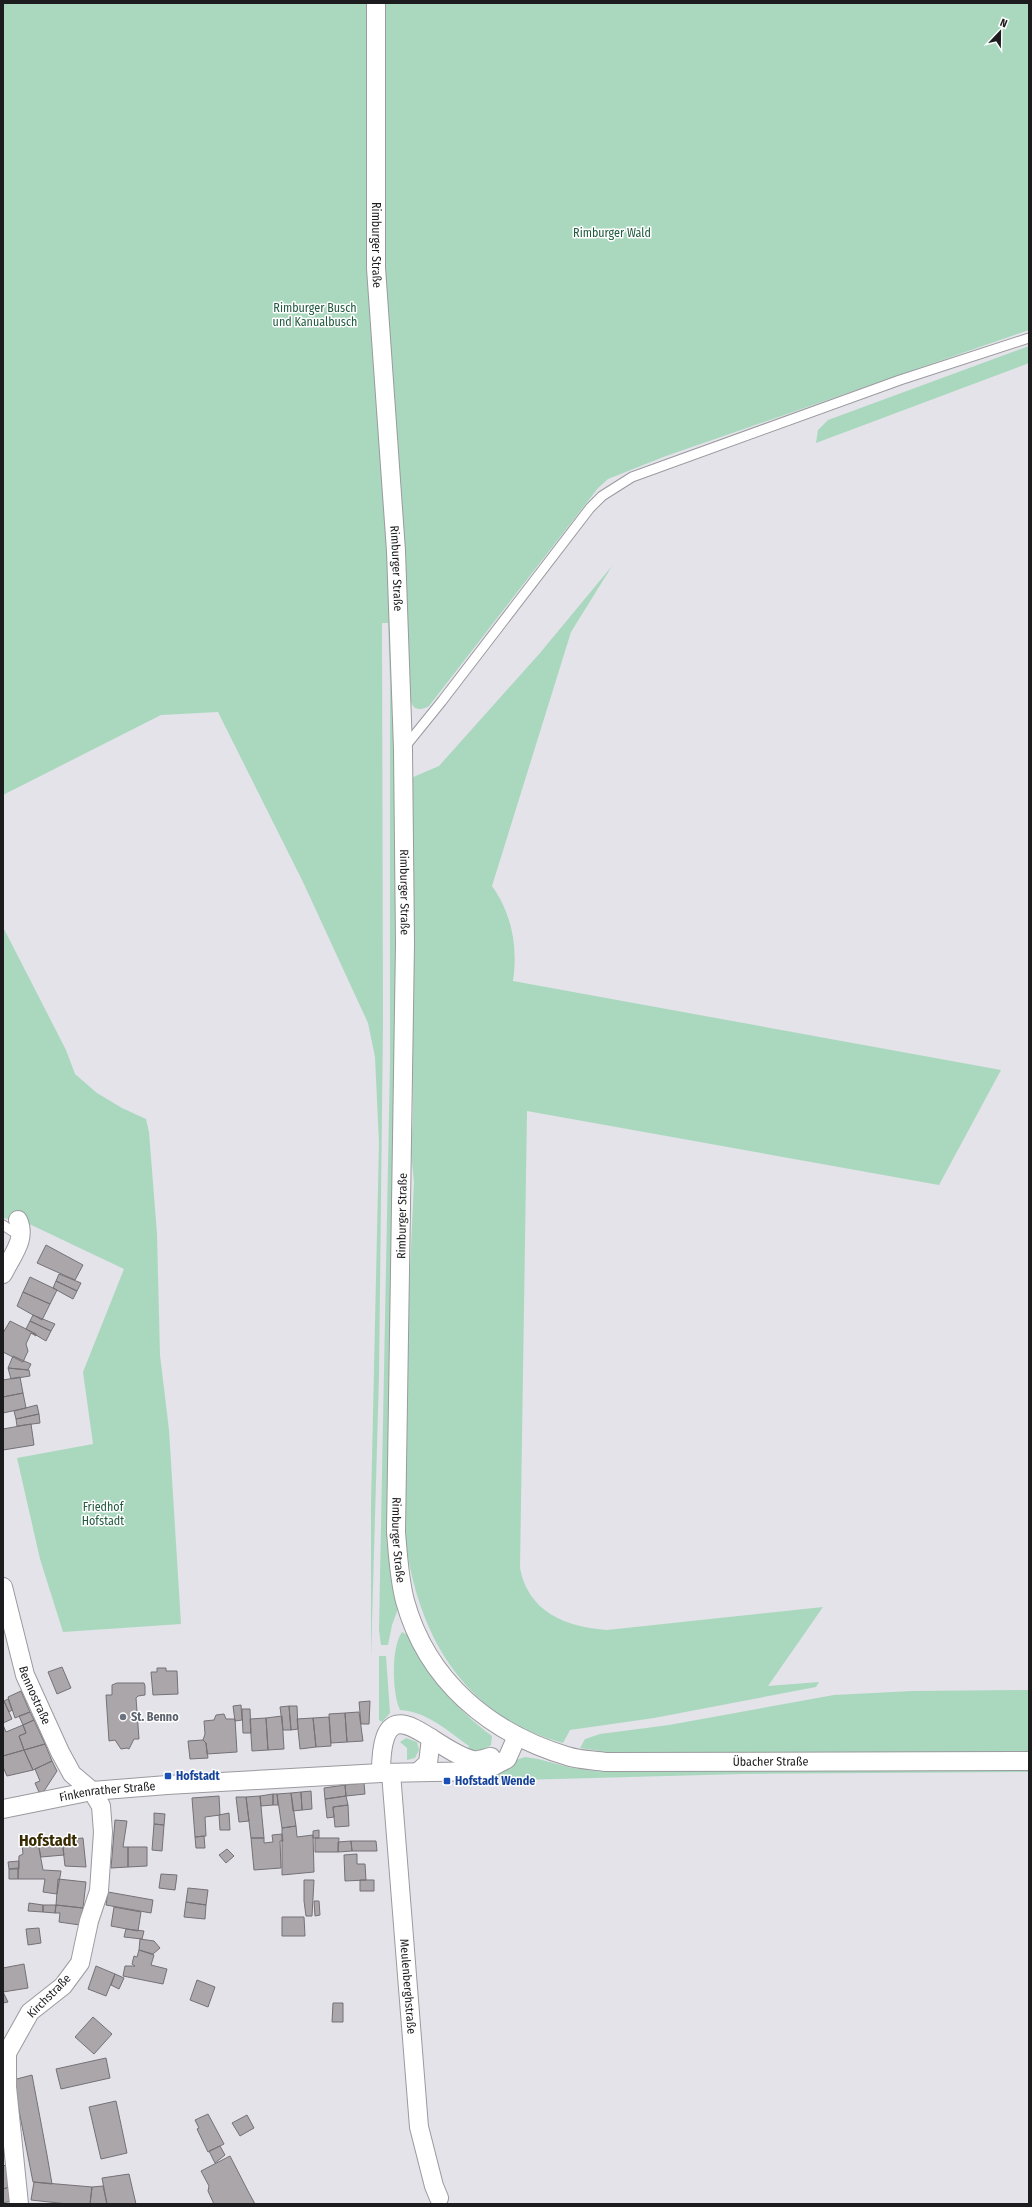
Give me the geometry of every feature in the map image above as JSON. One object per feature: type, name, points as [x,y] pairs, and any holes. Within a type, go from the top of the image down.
[{"type":"street","name":"Rimburger Straße","points":[[376,3],[376,268],[396,552],[403,750],[404,951],[396,1532],[400,1577],[406,1602],[419,1636],[436,1668],[475,1710],[517,1736]]},
{"type":"street","points":[[3,1274],[14,1227]]},
{"type":"street","name":"Bennostraße","points":[[3,1587],[25,1674],[60,1752],[72,1774],[92,1791]]},
{"type":"street","points":[[386,1773],[381,1751],[385,1736],[395,1726],[404,1724],[412,1726],[455,1754],[474,1761],[496,1755],[517,1736]]},
{"type":"street","name":"Übacher Straße","points":[[517,1736],[540,1747],[568,1756],[606,1762],[1029,1761]]},
{"type":"street","name":"Finkenrather Straße","points":[[3,1809],[92,1791],[167,1785],[386,1773],[484,1771],[507,1759],[517,1736]]},
{"type":"street","points":[[418,1772],[428,1763],[431,1738]]},
{"type":"street","name":"Meulenberghstraße","points":[[386,1773],[419,2127],[434,2186],[439,2198]]},
{"type":"street","name":"Kirchstraße","points":[[19,2204],[5,2057],[30,2012],[63,1986],[80,1963],[89,1921],[99,1891],[102,1866],[101,1806],[92,1791]]},
{"type":"lane","points":[[403,750],[590,508],[617,485],[632,477],[892,383],[1029,338]]},
{"type":"green space","name":"Rimburger Busch und Kanualbusch","points":[[3,3],[1029,3],[1029,330],[666,456],[608,479],[598,488],[429,706],[420,709],[415,708],[411,703],[409,687],[410,661],[394,632],[396,1041],[388,1547],[392,1586],[398,1609],[392,1625],[388,1645],[381,1645],[379,1630],[390,1062],[390,682],[388,623],[382,623],[383,1021],[379,1376],[371,1658],[371,1504],[379,1143],[375,1057],[368,1023],[303,882],[218,712],[161,715],[3,795]]},
{"type":"green space","points":[[1029,346],[1029,363],[816,443],[818,430],[828,420]]},
{"type":"green space","points":[[612,566],[571,632],[492,886],[509,919],[512,931],[515,956],[513,981],[1001,1070],[939,1185],[527,1111],[520,1568],[524,1583],[531,1596],[540,1606],[564,1621],[577,1625],[607,1630],[823,1607],[768,1686],[819,1682],[816,1687],[654,1718],[570,1730],[563,1743],[527,1730],[496,1712],[470,1690],[449,1663],[432,1634],[419,1601],[410,1566],[404,1529],[409,1291],[414,1182],[411,1152],[413,1113],[411,778],[439,766],[540,653]]},
{"type":"green space","name":"Friedhof Hofstadt","points":[[3,927],[66,1050],[75,1074],[97,1093],[122,1108],[146,1119],[149,1132],[157,1234],[160,1355],[169,1430],[181,1624],[63,1632],[40,1559],[17,1458],[93,1444],[83,1372],[124,1269],[25,1222],[3,1218]]},
{"type":"green space","points":[[402,1632],[409,1636],[417,1651],[444,1691],[466,1714],[492,1736],[491,1745],[484,1750],[467,1750],[469,1746],[445,1728],[419,1714],[400,1710],[395,1693],[394,1659],[398,1639]]},
{"type":"green space","points":[[379,1656],[386,1656],[390,1713],[382,1722],[379,1720]]},
{"type":"green space","points":[[1029,1690],[1029,1752],[619,1754],[580,1748],[585,1739],[600,1734],[669,1725],[834,1695],[912,1691]]},
{"type":"green space","points":[[406,1738],[417,1742],[419,1750],[415,1758],[407,1760],[407,1748],[400,1742]]},
{"type":"green space","points":[[525,1757],[572,1768],[603,1772],[1029,1766],[1029,1772],[742,1774],[482,1781],[513,1761]]},
{"type":"building","points":[[46,1245],[83,1265],[75,1280],[37,1263]]},
{"type":"building","points":[[59,1274],[81,1283],[77,1291],[56,1281]]},
{"type":"building","points":[[30,1277],[57,1290],[50,1304],[23,1292]]},
{"type":"building","points":[[56,1281],[77,1291],[73,1299],[53,1288]]},
{"type":"building","points":[[23,1292],[50,1304],[42,1320],[17,1306]]},
{"type":"building","points":[[33,1315],[55,1324],[51,1331],[30,1321]]},
{"type":"building","points":[[10,1321],[36,1334],[36,1336],[31,1333],[26,1344],[28,1351],[23,1362],[3,1352],[3,1333]]},
{"type":"building","points":[[30,1321],[51,1331],[46,1341],[26,1329]]},
{"type":"building","points":[[13,1356],[31,1364],[28,1370],[8,1368]]},
{"type":"building","points":[[8,1368],[29,1370],[30,1376],[11,1379]]},
{"type":"building","points":[[20,1377],[23,1393],[3,1397],[3,1380]]},
{"type":"building","points":[[23,1393],[26,1408],[3,1413],[3,1397]]},
{"type":"building","points":[[37,1405],[39,1414],[16,1419],[14,1411]]},
{"type":"building","points":[[39,1414],[40,1423],[17,1426],[16,1419]]},
{"type":"building","points":[[31,1424],[34,1445],[3,1450],[3,1429]]},
{"type":"building","points":[[62,1667],[71,1688],[57,1694],[48,1672]]},
{"type":"building","points":[[157,1668],[166,1668],[166,1671],[177,1671],[178,1694],[153,1695],[151,1672],[157,1672]]},
{"type":"building","name":"St. Benno","points":[[117,1683],[144,1683],[145,1686],[145,1695],[138,1696],[136,1698],[139,1739],[134,1739],[129,1749],[121,1749],[115,1740],[109,1741],[106,1695],[112,1695],[112,1685]]},
{"type":"building","points":[[21,1691],[30,1712],[15,1718],[8,1697]]},
{"type":"building","points":[[8,1699],[12,1710],[9,1712],[4,1701]]},
{"type":"building","points":[[4,1701],[12,1719],[3,1723],[3,1702]]},
{"type":"building","points":[[370,1701],[369,1724],[361,1724],[359,1702]]},
{"type":"building","points":[[241,1705],[242,1720],[235,1721],[233,1706]]},
{"type":"building","points":[[289,1706],[297,1706],[298,1729],[291,1730]]},
{"type":"building","points":[[289,1706],[291,1730],[283,1730],[280,1707]]},
{"type":"building","points":[[242,1709],[250,1709],[251,1733],[243,1733]]},
{"type":"building","points":[[30,1712],[34,1720],[23,1725],[19,1716]]},
{"type":"building","points":[[359,1712],[363,1741],[347,1742],[345,1713]]},
{"type":"building","points":[[345,1713],[347,1742],[331,1743],[329,1714]]},
{"type":"building","points":[[224,1714],[226,1719],[235,1719],[237,1752],[207,1754],[206,1743],[203,1740],[205,1734],[204,1721],[214,1720],[216,1715]]},
{"type":"building","points":[[282,1716],[284,1749],[268,1750],[266,1718]]},
{"type":"building","points":[[329,1717],[331,1746],[316,1747],[313,1718]]},
{"type":"building","points":[[266,1718],[268,1750],[252,1751],[250,1719]]},
{"type":"building","points":[[313,1718],[316,1747],[300,1749],[297,1719]]},
{"type":"building","points":[[34,1720],[45,1744],[24,1750],[19,1736],[26,1733],[23,1725]]},
{"type":"building","points":[[3,1725],[6,1732],[23,1725],[26,1733],[19,1736],[24,1750],[3,1756]]},
{"type":"building","points":[[203,1740],[206,1743],[208,1758],[190,1759],[188,1741]]},
{"type":"building","points":[[45,1744],[52,1761],[33,1770],[24,1750]]},
{"type":"building","points":[[24,1750],[33,1770],[7,1776],[3,1767],[3,1756]]},
{"type":"building","points":[[52,1761],[57,1771],[44,1791],[39,1792],[35,1783],[40,1781],[35,1769]]},
{"type":"building","points":[[364,1783],[365,1794],[346,1796],[345,1785]]},
{"type":"building","points":[[345,1785],[346,1796],[325,1799],[324,1788]]},
{"type":"building","points":[[311,1791],[312,1809],[302,1810],[301,1792]]},
{"type":"building","points":[[301,1792],[302,1810],[293,1811],[291,1793]]},
{"type":"building","points":[[291,1793],[296,1826],[282,1828],[277,1794]]},
{"type":"building","points":[[273,1794],[273,1805],[261,1806],[260,1796]]},
{"type":"building","points":[[273,1794],[277,1794],[278,1805],[273,1805]]},
{"type":"building","points":[[219,1796],[220,1815],[205,1817],[206,1836],[195,1837],[192,1798]]},
{"type":"building","points":[[260,1796],[264,1838],[251,1838],[246,1797]]},
{"type":"building","points":[[346,1796],[348,1805],[333,1807],[334,1817],[327,1818],[325,1799]]},
{"type":"building","points":[[236,1797],[246,1797],[249,1821],[239,1822]]},
{"type":"building","points":[[348,1805],[349,1826],[335,1827],[333,1807]]},
{"type":"building","points":[[154,1813],[165,1814],[164,1825],[154,1824]]},
{"type":"building","points":[[229,1813],[230,1830],[220,1830],[219,1815]]},
{"type":"building","points":[[115,1820],[127,1821],[123,1847],[128,1847],[128,1867],[111,1868]]},
{"type":"building","points":[[154,1824],[164,1825],[162,1851],[152,1850]]},
{"type":"building","points":[[296,1826],[297,1837],[313,1835],[314,1872],[282,1875],[282,1828]]},
{"type":"building","points":[[319,1830],[319,1838],[313,1838],[313,1831]]},
{"type":"building","points":[[282,1834],[283,1841],[280,1841],[281,1868],[254,1870],[251,1838],[264,1838],[264,1843],[273,1842],[272,1835]]},
{"type":"building","points":[[204,1836],[205,1848],[196,1848],[195,1837]]},
{"type":"building","points":[[83,1838],[86,1867],[65,1866],[62,1840]]},
{"type":"building","points":[[315,1838],[339,1838],[338,1852],[315,1852]]},
{"type":"building","points":[[62,1840],[64,1855],[41,1857],[38,1843]]},
{"type":"building","points":[[351,1841],[352,1851],[338,1852],[338,1842]]},
{"type":"building","points":[[351,1841],[376,1841],[377,1851],[352,1851]]},
{"type":"building","points":[[38,1843],[43,1870],[61,1871],[57,1894],[43,1892],[45,1879],[18,1879],[19,1856],[23,1854],[22,1844]]},
{"type":"building","points":[[128,1847],[147,1847],[147,1866],[128,1867]]},
{"type":"building","points":[[227,1849],[234,1856],[226,1863],[219,1855]]},
{"type":"building","points":[[357,1854],[357,1864],[365,1864],[366,1880],[345,1881],[344,1855]]},
{"type":"building","points":[[19,1861],[19,1869],[9,1869],[8,1862]]},
{"type":"building","points":[[18,1868],[18,1879],[9,1879],[9,1869]]},
{"type":"building","points":[[161,1874],[177,1875],[175,1890],[159,1888]]},
{"type":"building","points":[[58,1879],[86,1882],[83,1908],[56,1905]]},
{"type":"building","points":[[304,1880],[314,1880],[312,1916],[306,1916]]},
{"type":"building","points":[[360,1880],[374,1880],[374,1891],[360,1891]]},
{"type":"building","points":[[188,1888],[208,1890],[206,1905],[186,1902]]},
{"type":"building","points":[[108,1892],[153,1900],[151,1913],[106,1905]]},
{"type":"building","points":[[314,1901],[319,1901],[320,1915],[315,1916]]},
{"type":"building","points":[[186,1902],[206,1905],[205,1919],[184,1917]]},
{"type":"building","points":[[29,1903],[43,1905],[43,1912],[28,1911]]},
{"type":"building","points":[[43,1905],[56,1905],[55,1913],[43,1912]]},
{"type":"building","points":[[56,1905],[83,1908],[80,1925],[59,1922],[60,1913],[55,1913]]},
{"type":"building","points":[[114,1907],[141,1912],[138,1931],[111,1926]]},
{"type":"building","points":[[282,1917],[304,1917],[305,1936],[282,1936]]},
{"type":"building","points":[[39,1928],[41,1943],[28,1945],[26,1929]]},
{"type":"building","points":[[126,1929],[144,1931],[142,1939],[124,1937]]},
{"type":"building","points":[[140,1939],[154,1941],[160,1948],[153,1954],[139,1950]]},
{"type":"building","points":[[139,1950],[154,1955],[151,1965],[167,1969],[163,1984],[123,1976],[125,1966],[135,1966],[132,1964],[134,1956],[137,1957]]},
{"type":"building","points":[[24,1964],[28,1988],[3,1992],[3,1968]]},
{"type":"building","points":[[96,1966],[115,1974],[106,1996],[88,1989]]},
{"type":"building","points":[[115,1974],[124,1978],[119,1989],[111,1985]]},
{"type":"building","points":[[197,1980],[215,1987],[208,2007],[190,2000]]},
{"type":"building","points":[[3,1992],[8,2002],[3,2003]]},
{"type":"building","points":[[333,2003],[343,2003],[343,2022],[332,2022]]},
{"type":"building","points":[[93,2017],[112,2034],[94,2054],[75,2037]]},
{"type":"building","points":[[106,2058],[110,2078],[61,2089],[56,2069]]},
{"type":"building","points":[[32,2075],[52,2184],[33,2182],[13,2080]]},
{"type":"building","points":[[116,2101],[127,2153],[101,2159],[89,2107]]},
{"type":"building","points":[[208,2114],[224,2144],[208,2152],[197,2129],[199,2128],[195,2120]]},
{"type":"building","points":[[247,2115],[254,2128],[240,2136],[232,2123]]},
{"type":"building","points":[[220,2146],[225,2155],[215,2163],[209,2151]]},
{"type":"building","points":[[230,2156],[255,2204],[214,2204],[208,2191],[209,2186],[201,2171]]},
{"type":"building","points":[[9,2164],[12,2186],[3,2189],[3,2166]]},
{"type":"building","points":[[129,2174],[136,2204],[107,2204],[102,2178]]},
{"type":"building","points":[[34,2182],[92,2187],[90,2204],[68,2204],[31,2200]]},
{"type":"building","points":[[12,2186],[12,2201],[3,2203],[3,2189]]},
{"type":"building","points":[[103,2186],[107,2204],[90,2204],[92,2187]]},
{"type":"place","name":"St. Benno","points":[[123,1717]]},
{"type":"place","name":"Hofstadt","points":[[168,1776]]},
{"type":"place","name":"Hofstadt Wende","points":[[447,1781]]},
{"type":"district","name":"Hofstadt","points":[[48,1840]]},
{"type":"park label","name":"Rimburger Wald","points":[[612,233]]}]
